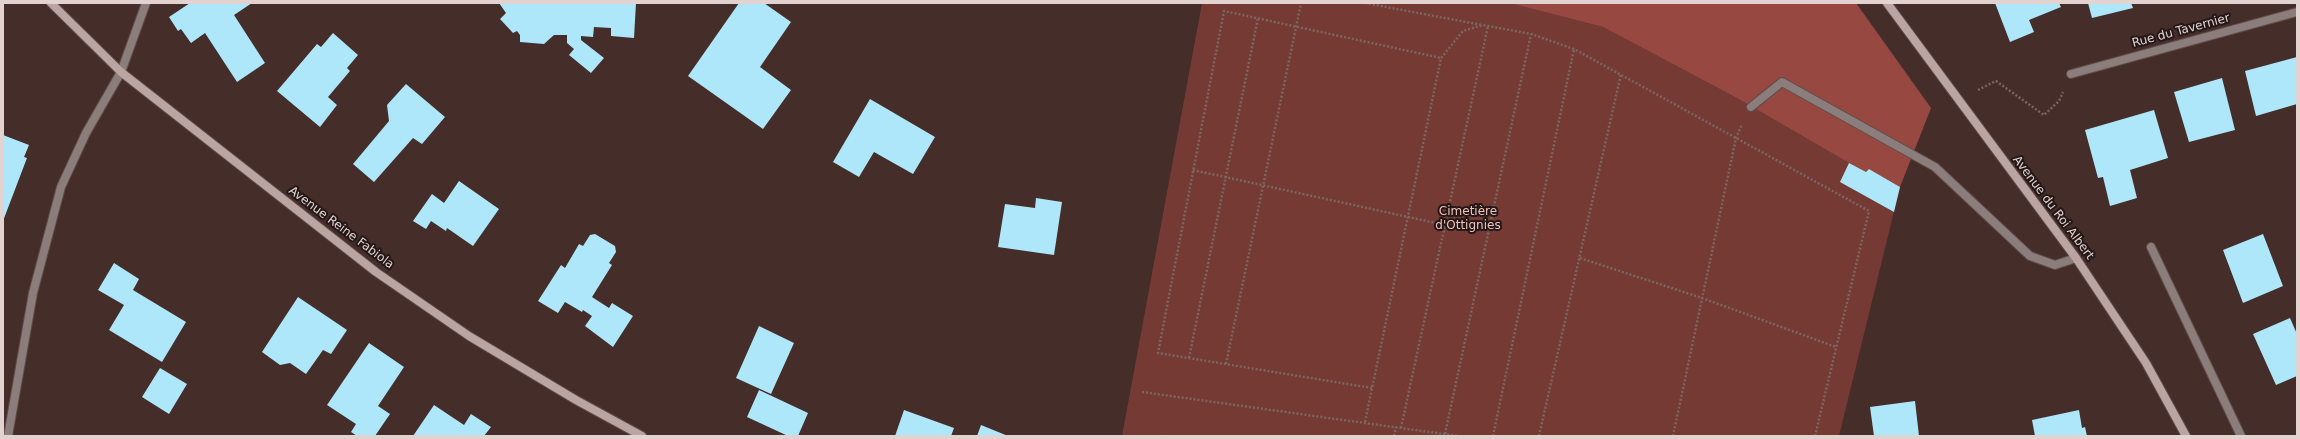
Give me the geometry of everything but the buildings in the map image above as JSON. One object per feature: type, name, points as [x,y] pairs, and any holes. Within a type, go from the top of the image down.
[{"type":"street","name":"Avenue Reine Fabiola","points":[[51,3],[121,72],[382,276],[469,336],[576,400],[642,436]]},
{"type":"street","points":[[8,436],[33,293],[61,187],[86,133],[121,72],[146,3]]},
{"type":"street","name":"Avenue du Roi Albert","points":[[1887,3],[2076,258],[2146,363],[2186,436]]},
{"type":"street","name":"Rue du Tavernier","points":[[2071,74],[2297,12]]},
{"type":"street","points":[[1751,107],[1782,82],[1935,167],[2030,256],[2055,265],[2076,258]]},
{"type":"street","points":[[2151,247],[2241,436]]},
{"type":"path","points":[[1226,364],[1294,28],[1301,3]]},
{"type":"path","points":[[1364,3],[1531,34],[1574,49],[1869,211],[1815,436]]},
{"type":"path","points":[[1372,388],[1158,352],[1224,11],[1258,18],[1294,28],[1441,58]]},
{"type":"path","points":[[1189,358],[1258,18]]},
{"type":"path","points":[[1365,422],[1441,58],[1463,31],[1483,25]]},
{"type":"path","points":[[1401,428],[1488,26]]},
{"type":"path","points":[[1445,434],[1531,34]]},
{"type":"path","points":[[1493,436],[1574,49]]},
{"type":"path","points":[[1539,436],[1621,74]]},
{"type":"path","points":[[1957,99],[1996,81],[2044,115],[2059,101]]},
{"type":"path","points":[[1673,436],[1736,138],[1751,107]]},
{"type":"path","points":[[1194,170],[1444,225]]},
{"type":"path","points":[[1580,258],[1702,298],[1836,347]]},
{"type":"path","points":[[1142,392],[1458,436]]},
{"type":"path","points":[[1394,436],[1396,427]]},
{"type":"green space","name":"Cimetière d'Ottignies","points":[[1202,3],[1515,4],[1603,27],[1735,97],[1849,163],[1869,169],[1900,187],[1839,436],[1122,436]]},
{"type":"shaded area","points":[[1510,3],[1856,3],[1931,108],[1900,187],[1869,169],[1866,172],[1849,163],[1735,97],[1603,27]]}]
